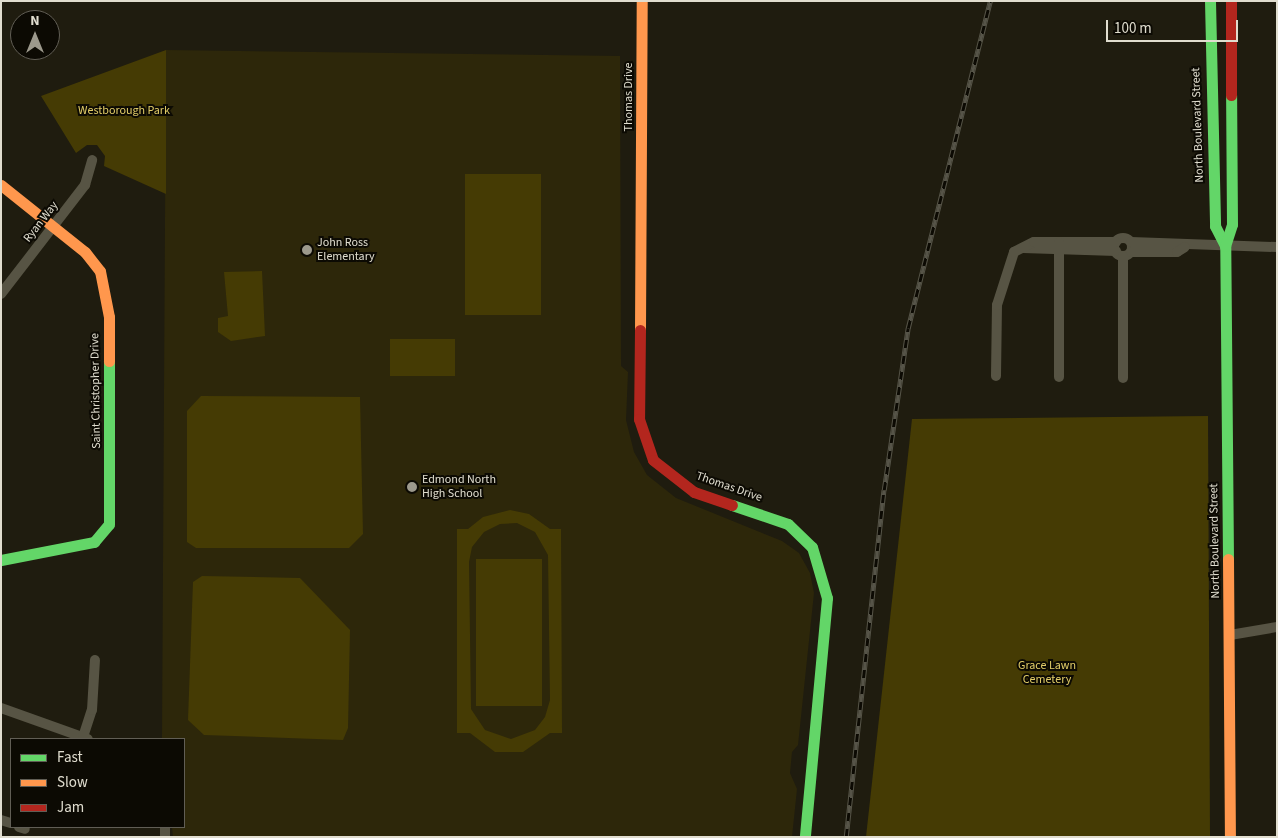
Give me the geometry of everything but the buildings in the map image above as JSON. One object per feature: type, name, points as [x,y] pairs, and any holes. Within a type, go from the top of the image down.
[{"type":"street","name":"Thomas Drive","points":[[642,1],[638,419],[653,460],[671,478],[694,492],[788,524],[812,546],[818,561],[827,598],[805,837]]},
{"type":"street","name":"North Boulevard Street","points":[[1210,1],[1215,226],[1225,246]]},
{"type":"street","name":"North Boulevard Street","points":[[1230,837],[1230,635],[1225,246],[1232,224],[1231,1]]},
{"type":"street","name":"Ryan Way","points":[[1,294],[85,185],[92,160]]},
{"type":"street","name":"Saint Christopher Drive","points":[[1,185],[85,252],[105,288],[109,317],[109,524],[84,547],[1,560]]},
{"type":"street","points":[[996,376],[997,305],[1008,260],[1023,248],[1059,246],[1123,249],[1175,242],[1185,247],[1277,247]]},
{"type":"street","points":[[1059,246],[1059,377]]},
{"type":"street","points":[[1123,249],[1123,378]]},
{"type":"street","points":[[1230,635],[1277,627]]},
{"type":"street","points":[[1,708],[85,738],[92,710],[95,660]]},
{"type":"shaded area","name":"Edmond North High School","points":[[166,50],[620,56],[621,366],[628,372],[626,420],[634,452],[647,475],[676,498],[782,541],[799,553],[810,573],[814,593],[798,745],[792,752],[790,773],[797,789],[792,837],[173,837],[172,828],[185,828],[185,738],[162,738]]},
{"type":"green space","name":"Westborough Park","points":[[166,50],[166,194],[104,166],[105,156],[97,145],[87,145],[76,153],[41,96]]},
{"type":"green space","points":[[465,174],[541,174],[541,315],[465,315]]},
{"type":"green space","points":[[262,271],[265,336],[231,341],[218,332],[218,318],[228,316],[224,272]]},
{"type":"green space","points":[[390,339],[455,339],[455,376],[390,376]]},
{"type":"green space","points":[[201,396],[360,397],[363,534],[349,548],[196,548],[187,542],[187,411]]},
{"type":"green space","name":"Grace Lawn Cemetery","points":[[1208,416],[1210,837],[866,837],[912,419]]},
{"type":"green space","points":[[510,510],[529,514],[550,529],[561,529],[562,733],[550,733],[523,752],[495,752],[470,733],[457,733],[457,529],[468,529],[483,517]],"holes":[[[517,523],[535,532],[548,555],[550,700],[545,717],[535,730],[511,739],[485,730],[471,709],[469,562],[472,547],[484,532],[500,524]]]},
{"type":"green space","points":[[476,559],[542,559],[542,706],[476,706]]},
{"type":"green space","points":[[202,576],[300,578],[350,630],[348,728],[343,740],[204,735],[188,720],[193,582]]},
{"type":"railway","points":[[846,837],[884,490],[908,328],[990,1]]},
{"type":"traffic: fast","points":[[1210,1],[1215,226],[1225,246]]},
{"type":"traffic: fast","points":[[1228,559],[1225,246],[1232,224],[1231,95]]},
{"type":"traffic: fast","points":[[1,560],[94,542],[109,524],[109,361]]},
{"type":"traffic: fast","points":[[732,505],[788,524],[812,547],[827,598],[805,837]]},
{"type":"traffic: slow","points":[[640,330],[642,1]]},
{"type":"traffic: slow","points":[[1,185],[85,252],[100,271],[109,317],[109,361]]},
{"type":"traffic: slow","points":[[1228,559],[1230,837]]},
{"type":"traffic: jam","points":[[1231,1],[1231,95]]},
{"type":"traffic: jam","points":[[640,330],[639,419],[653,460],[694,492],[732,505]]},
{"type":"place","name":"John Ross Elementary","points":[[307,250]]},
{"type":"place","name":"Edmond North High School","points":[[412,487]]}]
